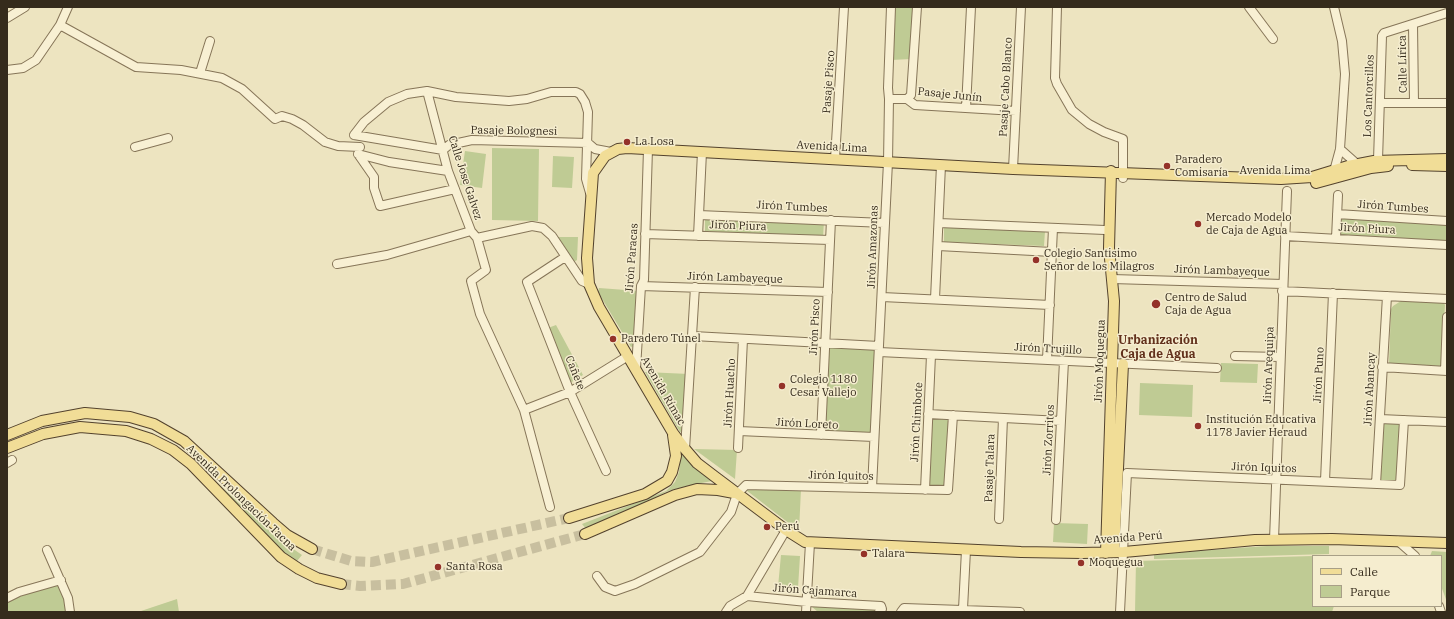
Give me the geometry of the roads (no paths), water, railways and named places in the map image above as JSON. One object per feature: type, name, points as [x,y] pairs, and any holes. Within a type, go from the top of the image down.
[{"type":"main road","name":"Avenida Lima","points":[[611,152],[627,148],[648,149],[1013,168],[1295,185],[1328,180],[1378,160],[1447,158]]},
{"type":"main road","points":[[590,194],[593,173],[599,162],[611,152]]},
{"type":"main road","name":"Avenida Lima","points":[[1123,175],[1281,179],[1312,177],[1334,171],[1359,167],[1447,166]]},
{"type":"main road","name":"Jirón Moquegua","points":[[1108,174],[1109,248],[1114,301],[1112,364],[1115,552]]},
{"type":"main road","name":"Avenida Rímac","points":[[590,194],[587,264],[589,284],[599,307],[673,433],[685,450],[701,466],[801,541],[810,543]]},
{"type":"main road","name":"Jirón Moquegua","points":[[1115,552],[1123,364]]},
{"type":"main road","name":"Avenida Prolongación Tacna","points":[[7,435],[42,421],[85,413],[130,417],[154,424],[173,433],[184,441],[287,535],[312,550]]},
{"type":"main road","name":"Avenida Prolongación Tacna","points":[[7,448],[43,434],[80,427],[126,431],[151,439],[173,450],[191,464],[282,557],[317,578],[341,584]]},
{"type":"main road","points":[[569,518],[645,494],[667,481],[672,472],[676,456],[673,433]]},
{"type":"main road","points":[[585,534],[685,492],[707,489],[737,494]]},
{"type":"main road","name":"Avenida Perú","points":[[810,543],[966,550],[1115,552],[1274,540],[1447,543]]},
{"type":"street","points":[[7,18],[25,7]]},
{"type":"street","points":[[7,70],[23,68],[36,60],[60,25],[68,7]]},
{"type":"street","name":"Pasaje Pisco","points":[[835,159],[844,7]]},
{"type":"street","name":"Jirón Amazonas","points":[[872,488],[888,162],[888,88],[891,7]]},
{"type":"street","points":[[889,99],[907,99],[912,93],[917,7]]},
{"type":"street","points":[[966,108],[972,7]]},
{"type":"street","name":"Pasaje Cabo Blanco","points":[[1013,168],[1021,7]]},
{"type":"street","points":[[1057,7],[1055,78],[1059,89],[1072,110],[1089,124],[1123,139],[1123,175]]},
{"type":"street","points":[[1249,7],[1273,39]]},
{"type":"street","points":[[1334,7],[1342,40],[1345,74],[1340,149],[1334,171]]},
{"type":"street","points":[[1413,24],[1447,13]]},
{"type":"street","name":"Los Cantorcillos","points":[[1378,160],[1378,107],[1381,103],[1382,38],[1384,33],[1413,24]]},
{"type":"street","name":"Calle Lírica","points":[[1413,24],[1414,103]]},
{"type":"street","points":[[60,25],[136,67],[200,73],[222,78],[237,86],[261,105],[275,119],[282,116],[292,119],[303,125],[325,142],[359,151],[389,162],[448,171]]},
{"type":"street","points":[[200,73],[210,41]]},
{"type":"street","points":[[354,135],[364,122],[388,102],[407,94],[427,91],[456,98],[509,101],[527,99],[551,92],[570,92],[580,94],[585,102],[588,112],[586,178],[590,194]]},
{"type":"street","name":"Calle Jose Galvez","points":[[427,91],[448,171],[471,231],[477,238],[486,270],[471,281],[478,308],[524,410]]},
{"type":"street","name":"Pasaje Junín","points":[[907,99],[915,105],[1016,111]]},
{"type":"street","points":[[1381,103],[1447,103]]},
{"type":"street","points":[[354,135],[365,166],[374,177],[374,188],[380,206],[455,189]]},
{"type":"street","points":[[354,135],[443,150]]},
{"type":"street","points":[[135,147],[168,138]]},
{"type":"street","name":"Pasaje Bolognesi","points":[[443,150],[449,145],[472,140],[588,143]]},
{"type":"street","points":[[588,143],[595,149],[611,152]]},
{"type":"street","name":"Jirón Paracas","points":[[636,370],[641,286],[644,280],[648,149]]},
{"type":"street","points":[[1340,149],[1359,167]]},
{"type":"street","points":[[698,236],[702,152]]},
{"type":"street","points":[[935,299],[941,165]]},
{"type":"street","name":"Jirón Arequipa","points":[[1274,540],[1287,191]]},
{"type":"street","points":[[1336,238],[1338,196]]},
{"type":"street","name":"Jirón Tumbes","points":[[699,214],[884,223]]},
{"type":"street","name":"Jirón Tumbes","points":[[1337,214],[1447,221]]},
{"type":"street","name":"Jirón Pisco","points":[[821,436],[832,220]]},
{"type":"street","points":[[939,223],[1105,230]]},
{"type":"street","points":[[477,238],[526,228],[538,227],[548,231],[582,281],[589,284]]},
{"type":"street","points":[[1047,360],[1053,228]]},
{"type":"street","points":[[337,264],[387,255],[471,231]]},
{"type":"street","name":"Jirón Piura","points":[[645,234],[830,240]]},
{"type":"street","name":"Jirón Piura","points":[[1285,236],[1447,245]]},
{"type":"street","points":[[938,246],[1052,252]]},
{"type":"street","name":"Cañete","points":[[565,257],[527,282],[570,392],[606,471]]},
{"type":"street","points":[[573,268],[581,269],[587,264]]},
{"type":"street","name":"Jirón Lambayeque","points":[[1112,279],[1283,288],[1333,293],[1447,299]]},
{"type":"street","name":"Jirón Lambayeque","points":[[641,286],[828,292]]},
{"type":"street","points":[[685,450],[695,287]]},
{"type":"street","name":"Jirón Puno","points":[[1325,481],[1333,293]]},
{"type":"street","name":"Jirón Abancay","points":[[1376,484],[1387,296]]},
{"type":"street","points":[[882,297],[1050,305]]},
{"type":"street","points":[[1382,368],[1446,371],[1447,317]]},
{"type":"street","name":"Jirón Trujillo","points":[[693,336],[825,343],[932,355],[1217,368]]},
{"type":"street","name":"Jirón Huacho","points":[[738,448],[743,339]]},
{"type":"street","name":"Jirón Chimbote","points":[[925,490],[932,355]]},
{"type":"street","points":[[550,507],[524,410],[570,392],[628,356]]},
{"type":"street","points":[[1235,356],[1280,357]]},
{"type":"street","name":"Jirón Zorritos","points":[[1056,520],[1064,361]]},
{"type":"street","points":[[928,414],[1061,421]]},
{"type":"street","name":"Jirón Iquitos","points":[[737,494],[746,485],[948,490],[953,416]]},
{"type":"street","name":"Pasaje Talara","points":[[999,519],[1003,418]]},
{"type":"street","points":[[1380,419],[1447,422]]},
{"type":"street","name":"Jirón Iquitos","points":[[1115,552],[1127,473],[1400,485],[1404,420]]},
{"type":"street","name":"Jirón Loreto","points":[[739,431],[821,436],[874,437]]},
{"type":"street","points":[[597,576],[605,588],[611,591],[619,590],[635,584],[700,552],[731,512],[737,494]]},
{"type":"street","points":[[726,612],[730,606],[747,596],[786,530]]},
{"type":"street","points":[[1398,541],[1414,555]]},
{"type":"street","points":[[806,612],[810,543]]},
{"type":"street","points":[[47,550],[68,598],[70,612]]},
{"type":"street","points":[[963,609],[966,550]]},
{"type":"street","points":[[1115,552],[1120,612]]},
{"type":"street","points":[[7,598],[19,592],[61,580]]},
{"type":"street","name":"Jirón Cajamarca","points":[[747,596],[880,609]]},
{"type":"street","points":[[902,610],[954,611],[963,609],[1020,612]]},
{"type":"tunnel","points":[[312,549],[351,561],[372,562],[569,518]]},
{"type":"tunnel","points":[[341,584],[360,586],[403,584],[585,534]]},
{"type":"place","name":"La Losa","points":[[627,142]]},
{"type":"place","name":"Paradero Comisaría","points":[[1167,166]]},
{"type":"place","name":"Mercado Modelo de Caja de Agua","points":[[1198,224]]},
{"type":"place","name":"Colegio Santisimo Señor de los Milagros","points":[[1036,260]]},
{"type":"place","name":"Centro de Salud Caja de Agua","points":[[1156,304]]},
{"type":"place","name":"Paradero Túnel","points":[[613,339]]},
{"type":"place","name":"Colegio 1180 Cesar Vallejo","points":[[782,386]]},
{"type":"place","name":"Institución Educativa 1178 Javier Heraud","points":[[1198,426]]},
{"type":"place","name":"Perú","points":[[767,527]]},
{"type":"place","name":"Talara","points":[[864,554]]},
{"type":"place","name":"Moquegua","points":[[1081,563]]},
{"type":"place","name":"Santa Rosa","points":[[438,567]]},
{"type":"district","name":"Urbanización Caja de Agua","points":[[1158,348]]}]
